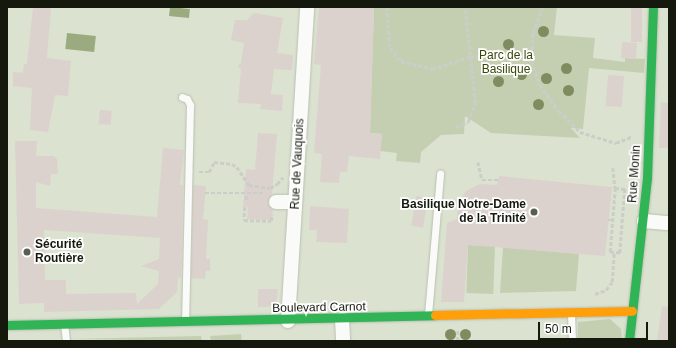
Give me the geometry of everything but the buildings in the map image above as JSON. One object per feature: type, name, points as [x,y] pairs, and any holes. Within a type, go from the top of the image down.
[{"type":"street","name":"Rue de Vauquois","points":[[288,321],[307,7]]},
{"type":"street","name":"Rue Monin","points":[[629,341],[644,221],[654,7]]},
{"type":"street","points":[[273,203],[295,202]]},
{"type":"street","points":[[644,221],[669,223]]},
{"type":"street","name":"Boulevard Carnot","points":[[7,325],[185,320],[288,321],[632,311]]},
{"type":"street","points":[[342,319],[343,341]]},
{"type":"lane","points":[[182,97],[187,99],[190,105],[190,172],[185,320]]},
{"type":"lane","points":[[428,317],[440,174]]},
{"type":"lane","points":[[572,313],[572,341]]},
{"type":"lane","points":[[64,324],[66,341]]},
{"type":"path","points":[[387,7],[390,48],[400,62],[432,69],[470,57],[508,54],[532,61]]},
{"type":"path","points":[[456,127],[468,122],[475,103],[465,7]]},
{"type":"path","points":[[543,7],[533,34],[532,61],[540,85],[559,111],[580,132],[616,143],[632,136]]},
{"type":"path","points":[[190,172],[208,172],[214,162],[232,164],[237,167],[249,185],[270,188],[277,184],[282,177],[297,175]]},
{"type":"path","points":[[478,162],[482,180],[498,180]]},
{"type":"path","points":[[613,168],[615,188],[610,252],[620,253],[620,220],[625,189],[615,188]]},
{"type":"path","points":[[205,193],[246,195],[247,192],[273,203],[271,221],[244,220],[245,207]]},
{"type":"path","points":[[246,195],[246,200]]},
{"type":"path","points":[[608,220],[613,220]]},
{"type":"path","points":[[597,294],[606,290],[612,282],[614,252]]},
{"type":"green space","name":"Parc de la Basilique","points":[[374,7],[557,7],[554,35],[595,38],[593,58],[625,62],[625,58],[645,59],[644,73],[589,68],[583,129],[571,128],[580,138],[491,133],[465,116],[464,134],[441,135],[421,152],[420,163],[396,161],[397,153],[380,151],[382,134],[370,133]]},
{"type":"green space","points":[[468,245],[495,246],[493,294],[466,293]]},
{"type":"green space","points":[[503,247],[579,254],[576,291],[500,293]]},
{"type":"green space","points":[[610,319],[621,329],[622,341],[578,341],[578,322]]},
{"type":"green space","points":[[241,334],[242,341],[211,341],[210,336]]},
{"type":"green space","points":[[201,336],[202,341],[71,339]]},
{"type":"shaded area","points":[[170,7],[190,9],[189,18],[169,16]]},
{"type":"shaded area","points":[[67,33],[96,36],[94,52],[65,49]]},
{"type":"traffic: fast","points":[[629,341],[647,178],[653,7]]},
{"type":"traffic: fast","points":[[7,325],[435,315]]},
{"type":"traffic: slow","points":[[435,315],[632,311]]},
{"type":"place","name":"Basilique Notre-Dame de la Trinité","points":[[534,212]]},
{"type":"place","name":"Sécurité Routière","points":[[27,252]]}]
